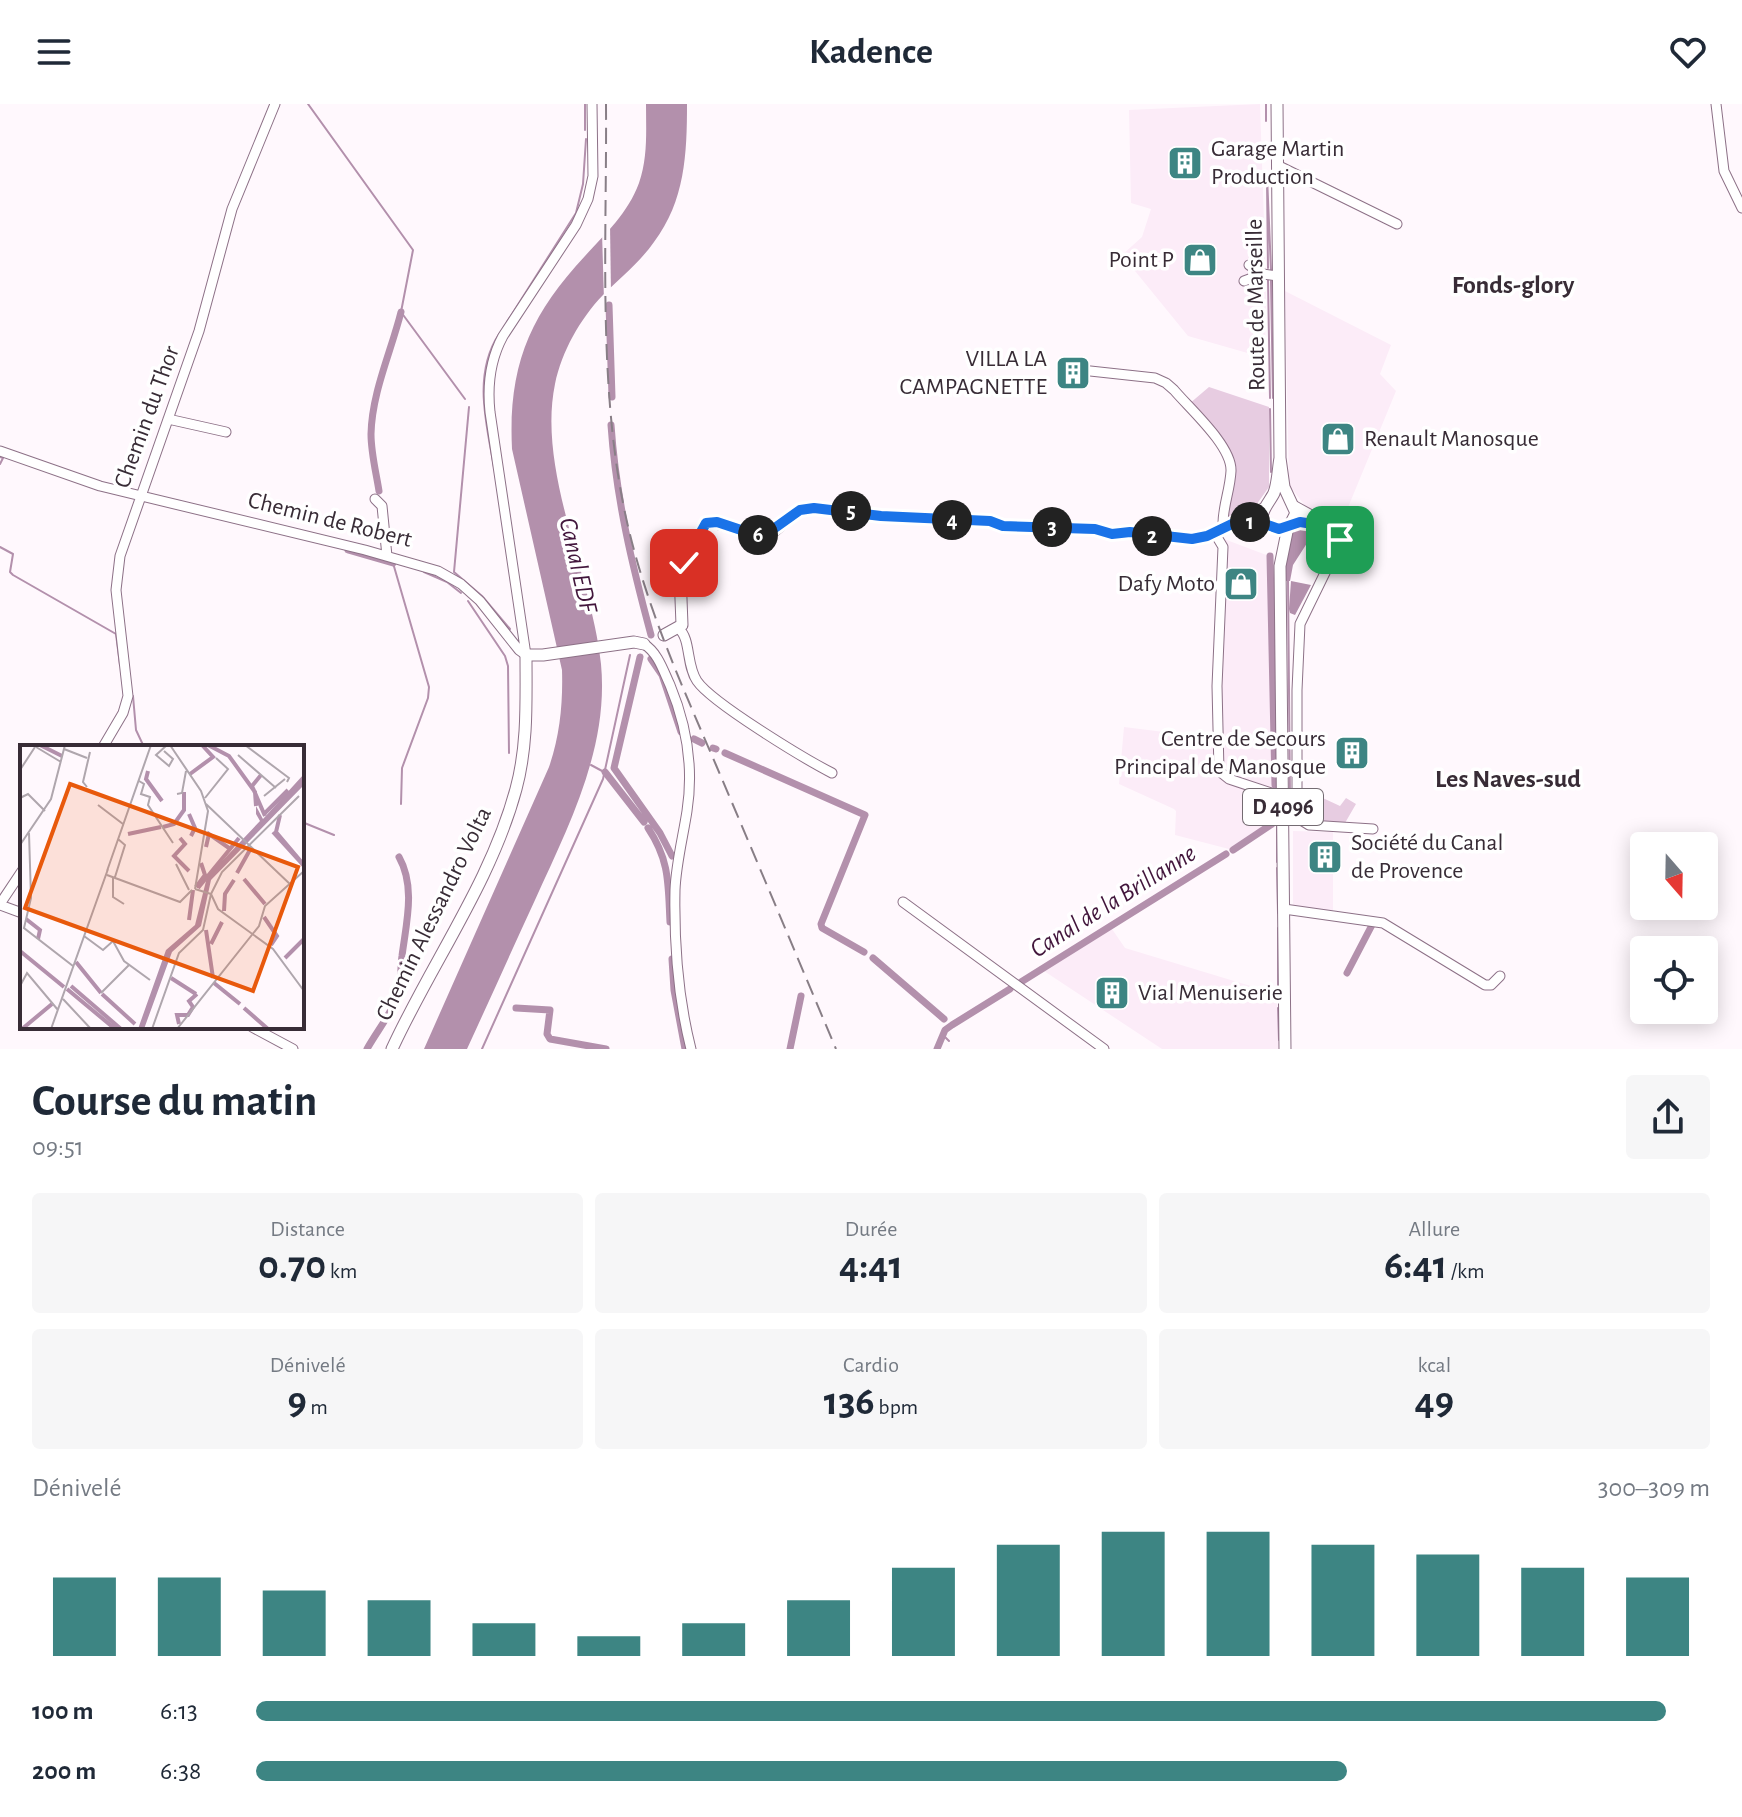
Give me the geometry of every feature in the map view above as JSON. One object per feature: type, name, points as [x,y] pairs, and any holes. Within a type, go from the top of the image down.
[{"type":"main road","name":"Route de Marseille","points":[[1277,104],[1280,458],[1284,487],[1292,503]]},
{"type":"main road","name":"Route de Marseille","points":[[1271,498],[1280,458]]},
{"type":"main road","points":[[526,655],[631,646],[679,629],[683,619],[680,573],[704,525],[711,522],[765,535],[800,510],[814,508],[881,516],[990,521],[1003,526],[1095,529],[1112,534],[1130,532],[1181,539],[1203,538],[1263,509],[1271,498],[1282,496],[1292,503],[1296,513],[1290,525],[1224,528]]},
{"type":"main road","points":[[1263,509],[1269,526]]},
{"type":"main road","name":"D 4096","points":[[1285,1049],[1280,566],[1290,525]]},
{"type":"main road","name":"D 4096","points":[[1269,526],[1280,566]]},
{"type":"main road","name":"Chemin Alessandro Volta","points":[[392,1049],[466,910],[507,816],[516,788],[525,736],[526,655]]},
{"type":"street","name":"Chemin du Thor","points":[[104,745],[123,713],[128,696],[116,579],[120,556],[199,331],[232,209],[275,104]]},
{"type":"street","points":[[526,655],[490,412],[490,374],[494,353],[503,336],[576,225],[588,199],[593,176],[592,104]]},
{"type":"street","points":[[1716,104],[1724,171],[1742,208]]},
{"type":"street","points":[[1277,165],[1397,224]]},
{"type":"street","points":[[1249,265],[1263,274],[1278,276]]},
{"type":"street","points":[[1244,281],[1263,274]]},
{"type":"street","points":[[1081,370],[1139,375],[1166,383],[1218,441],[1229,458],[1231,471],[1223,509],[1217,686],[1219,771],[1229,779],[1283,797]]},
{"type":"street","points":[[168,419],[226,432]]},
{"type":"street","name":"Chemin de Robert","points":[[0,451],[61,474],[139,496],[438,571],[461,584],[480,601],[526,655]]},
{"type":"street","points":[[375,499],[382,509],[387,556]]},
{"type":"street","points":[[1292,503],[1332,527],[1340,537],[1339,548],[1303,614],[1299,629],[1296,808],[1301,820],[1309,825],[1373,829]]},
{"type":"street","points":[[1290,525],[1312,522],[1332,527]]},
{"type":"street","points":[[509,637],[517,636],[523,625]]},
{"type":"street","points":[[679,629],[685,637],[690,669],[701,686],[729,708],[832,773]]},
{"type":"street","points":[[631,646],[657,659],[672,690],[690,751],[689,792],[676,878],[675,908],[680,989],[691,1049]]},
{"type":"street","points":[[20,874],[0,904],[20,912]]},
{"type":"street","points":[[903,902],[1104,1049]]},
{"type":"street","points":[[1284,909],[1383,923],[1485,985],[1490,986],[1500,976]]},
{"type":"street","points":[[256,1029],[293,1049]]},
{"type":"shaded area","points":[[1260,104],[1266,283],[1265,358],[1188,336],[1122,255],[1142,237],[1151,209],[1131,203],[1129,110]]},
{"type":"shaded area","points":[[1285,291],[1391,345],[1380,374],[1396,391],[1342,522],[1306,507],[1289,485]]},
{"type":"shaded area","points":[[1209,387],[1269,407],[1269,487],[1254,508],[1230,517],[1227,517],[1234,469],[1189,404]]},
{"type":"shaded area","points":[[1224,539],[1269,556],[1274,785],[1272,821],[1229,849],[1175,835],[1174,809],[1119,784],[1124,727],[1220,739]]},
{"type":"shaded area","points":[[1312,793],[1340,806],[1346,798],[1356,804],[1345,823],[1313,821],[1305,814],[1312,814]]},
{"type":"shaded area","points":[[1293,831],[1333,832],[1333,912],[1293,908]]},
{"type":"shaded area","points":[[1112,929],[1125,948],[1277,994],[1279,1049],[1162,1049],[1044,971]]},
{"type":"water","name":"Canal EDF","points":[[646,104],[687,104],[685,159],[678,194],[654,242],[595,304],[573,336],[558,372],[551,417],[559,488],[596,630],[601,664],[602,695],[593,756],[561,843],[467,1049],[424,1049],[549,767],[560,719],[562,670],[512,449],[514,393],[519,368],[526,344],[549,300],[616,222],[634,194],[645,154]]},
{"type":"water","points":[[1302,525],[1318,526],[1293,565],[1290,581],[1286,581],[1286,552],[1291,533]]},
{"type":"water","points":[[1291,581],[1311,585],[1295,615],[1289,609]]},
{"type":"pier","points":[[610,224],[611,293],[604,300],[602,232]]},
{"type":"waterway","points":[[308,104],[413,250],[401,312],[465,399]]},
{"type":"waterway","points":[[585,104],[585,130]]},
{"type":"waterway","points":[[1266,104],[1266,121]]},
{"type":"waterway","points":[[507,322],[576,213],[583,184],[586,139]]},
{"type":"waterway","points":[[1267,176],[1271,270]]},
{"type":"waterway","points":[[1267,181],[1268,268]]},
{"type":"waterway","points":[[1268,280],[1270,398]]},
{"type":"waterway","points":[[1271,281],[1273,398]]},
{"type":"waterway","points":[[609,305],[612,397]]},
{"type":"waterway","points":[[379,491],[372,448],[372,418],[401,312]]},
{"type":"waterway","points":[[494,467],[485,416],[484,382],[486,365],[499,334]]},
{"type":"waterway","points":[[469,407],[454,572],[482,596],[510,629]]},
{"type":"waterway","points":[[1270,409],[1271,472]]},
{"type":"waterway","points":[[611,425],[626,531],[651,635]]},
{"type":"waterway","points":[[0,457],[3,458],[0,464]]},
{"type":"waterway","points":[[0,547],[13,554],[10,572],[13,575],[116,634],[120,665]]},
{"type":"waterway","points":[[348,550],[393,563]]},
{"type":"waterway","name":"Canal de la Brillanne","points":[[1270,556],[1275,785]]},
{"type":"waterway","points":[[393,563],[429,687],[428,698],[402,768],[401,804]]},
{"type":"waterway","points":[[424,572],[447,582],[461,593]]},
{"type":"waterway","points":[[1288,581],[1290,799]]},
{"type":"waterway","points":[[468,601],[505,656],[508,666],[509,753]]},
{"type":"waterway","points":[[482,1049],[603,779],[630,655]]},
{"type":"waterway","points":[[640,657],[614,768],[660,833],[672,856]]},
{"type":"waterway","points":[[651,659],[662,675],[681,732]]},
{"type":"waterway","points":[[133,696],[136,730],[143,745]]},
{"type":"waterway","points":[[694,739],[702,743]]},
{"type":"waterway","points":[[725,753],[865,815],[821,924],[822,928],[864,952]]},
{"type":"waterway","points":[[591,765],[604,772]]},
{"type":"waterway","points":[[605,772],[644,822]]},
{"type":"waterway","name":"Canal de la Brillanne","points":[[1233,850],[1272,824],[1274,807]]},
{"type":"waterway","points":[[1277,815],[1277,862]]},
{"type":"waterway","points":[[304,823],[334,835]]},
{"type":"waterway","points":[[648,828],[664,862],[670,922]]},
{"type":"waterway","name":"Canal de la Brillanne","points":[[1021,982],[1226,854]]},
{"type":"waterway","points":[[367,1049],[392,1008],[399,989],[408,893],[399,857]]},
{"type":"waterway","points":[[1277,868],[1278,913]]},
{"type":"waterway","points":[[1347,973],[1372,925]]},
{"type":"waterway","points":[[1278,928],[1278,992]]},
{"type":"waterway","points":[[873,958],[944,1019]]},
{"type":"waterway","points":[[672,959],[674,990],[685,1049]]},
{"type":"waterway","name":"Canal de la Brillanne","points":[[937,1049],[945,1030],[1010,989]]},
{"type":"waterway","points":[[790,1049],[801,996]]},
{"type":"waterway","points":[[516,1008],[550,1010],[547,1034],[550,1039],[606,1049]]},
{"type":"waterway","points":[[1278,1008],[1279,1040]]},
{"type":"waterway","points":[[943,1035],[949,1041]]},
{"type":"railway","points":[[606,104],[607,355],[615,455],[631,537],[675,669],[836,1049]]},
{"type":"place","name":"Garage Martin Production","points":[[1185,163]]},
{"type":"place","name":"Point P","points":[[1200,260]]},
{"type":"place","name":"VILLA LA CAMPAGNETTE","points":[[1073,373]]},
{"type":"place","name":"Renault Manosque","points":[[1338,439]]},
{"type":"place","name":"Dafy Moto","points":[[1241,584]]},
{"type":"place","name":"Centre de Secours Principal de Manosque","points":[[1352,753]]},
{"type":"place","name":"Société du Canal de Provence","points":[[1325,857]]},
{"type":"place","name":"Vial Menuiserie","points":[[1112,993]]},
{"type":"district","name":"Fonds-glory","points":[[1513,285]]},
{"type":"district","name":"Les Naves-sud","points":[[1508,779]]},
{"type":"route","points":[[684,563],[706,523],[717,522],[765,535],[796,512],[814,508],[881,516],[990,521],[1003,526],[1095,529],[1109,534],[1130,532],[1192,539],[1203,538],[1234,523],[1262,523],[1279,529],[1293,523],[1312,522],[1332,527],[1340,540]]}]
